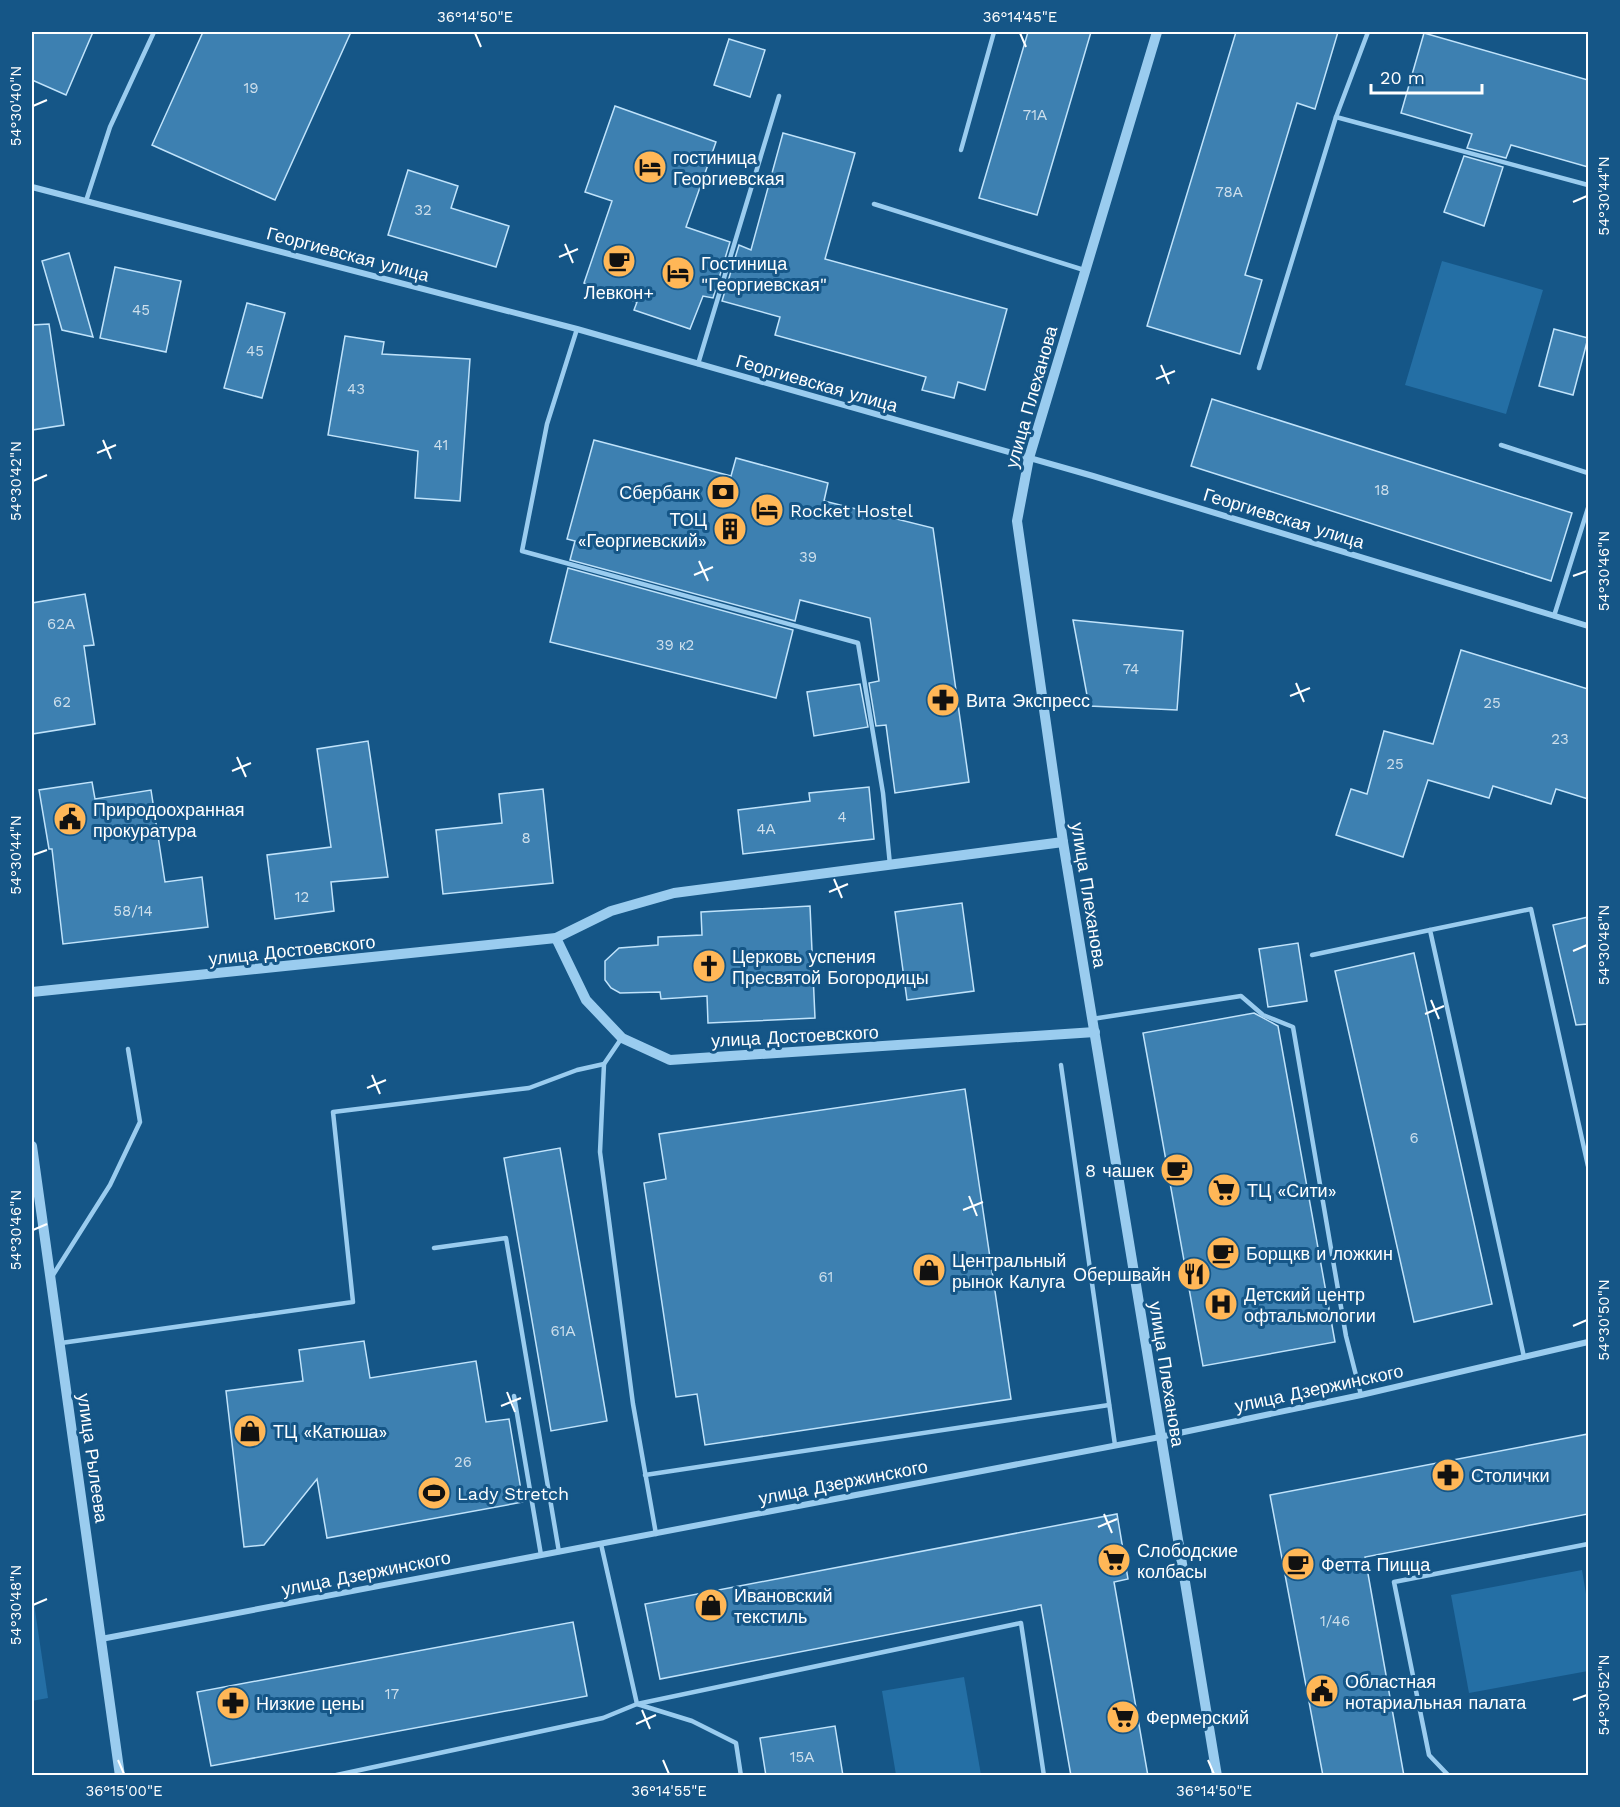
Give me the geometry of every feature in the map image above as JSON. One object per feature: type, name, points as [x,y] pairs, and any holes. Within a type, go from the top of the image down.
[{"type":"street","name":"улица Плеханова","points":[[1157,32],[1029,458],[1017,521],[1063,842],[1217,1776]]},
{"type":"street","name":"Георгиевская улица","points":[[32,187],[577,329],[1029,458],[1588,626]]},
{"type":"street","name":"улица Достоевского","points":[[32,992],[556,938],[611,911],[674,893],[1063,842]]},
{"type":"street","name":"улица Достоевского","points":[[556,938],[586,1000],[621,1038],[670,1060],[1046,1038],[1095,1032]]},
{"type":"street","name":"улица Рылеева","points":[[32,1146],[120,1776]]},
{"type":"street","name":"улица Дзержинского","points":[[101,1639],[1160,1437],[1361,1395],[1588,1342]]},
{"type":"lane","points":[[86,201],[110,127],[154,32]]},
{"type":"lane","points":[[961,150],[994,32]]},
{"type":"lane","points":[[1259,369],[1336,117],[1368,32]]},
{"type":"lane","points":[[698,364],[779,96]]},
{"type":"lane","points":[[1336,117],[1588,185]]},
{"type":"lane","points":[[874,204],[1084,270]]},
{"type":"lane","points":[[577,329],[547,424],[522,550],[858,643],[883,793],[890,865]]},
{"type":"lane","points":[[1501,445],[1588,473]]},
{"type":"lane","points":[[1554,616],[1588,508]]},
{"type":"lane","points":[[1312,955],[1531,909],[1588,1166]]},
{"type":"lane","points":[[1430,930],[1524,1357]]},
{"type":"lane","points":[[1092,1019],[1241,996],[1263,1015],[1293,1027],[1346,1336],[1361,1395]]},
{"type":"lane","points":[[621,1038],[604,1064],[600,1152],[645,1475],[656,1534]]},
{"type":"lane","points":[[52,1277],[110,1185],[140,1122],[128,1049]]},
{"type":"lane","points":[[61,1343],[353,1302],[333,1112],[529,1088],[577,1070],[604,1064]]},
{"type":"lane","points":[[1061,1065],[1115,1445]]},
{"type":"lane","points":[[434,1248],[506,1238],[560,1552]]},
{"type":"lane","points":[[514,1396],[541,1555]]},
{"type":"lane","points":[[645,1475],[1109,1405]]},
{"type":"lane","points":[[601,1544],[637,1704]]},
{"type":"lane","points":[[1449,1776],[1429,1755],[1394,1582],[1588,1544]]},
{"type":"lane","points":[[332,1776],[603,1718],[637,1704],[1021,1623],[1044,1776]]},
{"type":"lane","points":[[637,1704],[692,1721],[736,1743],[741,1776]]},
{"type":"shaded area","points":[[1442,261],[1543,290],[1506,414],[1405,385]]},
{"type":"shaded area","points":[[1582,1570],[1588,1606],[1588,1671],[1469,1693],[1451,1595]]},
{"type":"shaded area","points":[[32,1590],[48,1698],[32,1701]]},
{"type":"shaded area","points":[[964,1677],[981,1775],[896,1775],[882,1691]]},
{"type":"building","points":[[32,32],[93,32],[66,95],[32,80]]},
{"type":"building","points":[[203,32],[351,32],[275,200],[152,145]]},
{"type":"building","points":[[1028,32],[1091,32],[1037,215],[979,198]]},
{"type":"building","points":[[1236,32],[1338,32],[1315,109],[1297,103],[1245,275],[1262,280],[1240,354],[1147,326]]},
{"type":"building","points":[[1424,33],[1588,80],[1588,167],[1511,145],[1506,158],[1467,148],[1472,134],[1401,113]]},
{"type":"building","points":[[729,39],[765,50],[750,97],[714,85]]},
{"type":"building","points":[[615,106],[716,142],[686,227],[730,242],[713,298],[703,296],[690,329],[634,310],[637,302],[584,283],[612,201],[585,192]]},
{"type":"building","points":[[783,133],[855,153],[825,259],[1007,309],[985,390],[958,382],[954,398],[922,390],[926,377],[775,335],[780,317],[722,301],[739,245],[751,250]]},
{"type":"building","points":[[1464,156],[1503,167],[1484,226],[1444,212]]},
{"type":"building","points":[[408,170],[458,186],[451,208],[509,226],[496,267],[388,235]]},
{"type":"building","points":[[69,253],[93,337],[62,330],[42,261]]},
{"type":"building","points":[[115,267],[181,281],[166,352],[100,338]]},
{"type":"building","points":[[247,303],[285,313],[262,398],[224,388]]},
{"type":"building","points":[[49,324],[64,425],[32,430],[32,325]]},
{"type":"building","points":[[1554,329],[1588,338],[1573,395],[1539,386]]},
{"type":"building","points":[[345,336],[384,342],[382,354],[470,359],[460,501],[415,498],[418,451],[328,435]]},
{"type":"building","points":[[1212,399],[1572,513],[1551,581],[1191,466]]},
{"type":"building","points":[[594,440],[731,476],[736,458],[828,483],[824,501],[933,528],[969,782],[895,793],[886,725],[876,726],[869,683],[879,681],[870,618],[800,600],[795,621],[570,560],[575,541],[567,539]]},
{"type":"building","points":[[568,568],[793,630],[776,698],[550,642]]},
{"type":"building","points":[[85,594],[94,645],[84,646],[95,724],[32,734],[32,603]]},
{"type":"building","points":[[1073,620],[1183,631],[1177,710],[1089,706]]},
{"type":"building","points":[[1461,650],[1588,689],[1588,799],[1556,789],[1551,804],[1493,786],[1489,798],[1428,780],[1403,857],[1336,835],[1351,789],[1367,794],[1384,731],[1433,744]]},
{"type":"building","points":[[860,684],[868,727],[814,736],[807,692]]},
{"type":"building","points":[[368,741],[388,877],[331,882],[334,911],[275,919],[267,855],[331,847],[317,749]]},
{"type":"building","points":[[92,782],[95,799],[151,790],[165,882],[202,877],[208,927],[63,944],[52,849],[49,849],[39,790]]},
{"type":"building","points":[[869,787],[874,839],[743,854],[738,810],[810,801],[809,793]]},
{"type":"building","points":[[543,789],[553,883],[443,894],[436,830],[502,823],[499,794]]},
{"type":"building","points":[[962,903],[974,991],[907,1000],[895,912]]},
{"type":"building","name":"Церковь успения Пресвятой Богородицы","points":[[810,906],[815,1018],[708,1023],[707,996],[661,999],[660,992],[620,993],[611,988],[605,980],[605,961],[619,948],[658,945],[658,937],[702,935],[701,912]]},
{"type":"building","points":[[1588,917],[1588,1024],[1576,1025],[1553,925]]},
{"type":"building","points":[[1298,943],[1307,1001],[1268,1007],[1259,949]]},
{"type":"building","points":[[1414,953],[1492,1304],[1414,1322],[1335,971]]},
{"type":"building","name":"ТЦ «Сити»","points":[[1254,1013],[1278,1026],[1335,1342],[1203,1366],[1143,1033]]},
{"type":"building","points":[[965,1089],[1011,1399],[705,1445],[697,1394],[676,1397],[644,1183],[666,1179],[659,1134]]},
{"type":"building","points":[[560,1148],[607,1421],[551,1431],[504,1158]]},
{"type":"building","points":[[364,1341],[370,1378],[476,1361],[486,1422],[509,1419],[523,1502],[327,1538],[317,1479],[264,1545],[244,1547],[226,1391],[303,1381],[299,1350]]},
{"type":"building","points":[[1588,1434],[1588,1514],[1365,1557],[1404,1776],[1323,1776],[1270,1495]]},
{"type":"building","points":[[1117,1514],[1128,1579],[1114,1582],[1148,1776],[1071,1776],[1041,1605],[660,1679],[645,1604]]},
{"type":"building","points":[[573,1622],[587,1696],[211,1766],[197,1692]]},
{"type":"building","points":[[835,1726],[843,1776],[766,1776],[760,1738]]},
{"type":"place","name":"гостиница Георгиевская","points":[[650,167]]},
{"type":"place","name":"Левкон+","points":[[619,261]]},
{"type":"place","name":"Гостиница \"Георгиевская\"","points":[[678,273]]},
{"type":"place","name":"Сбербанк","points":[[723,492]]},
{"type":"place","name":"Rocket Hostel","points":[[767,510]]},
{"type":"place","name":"ТОЦ «Георгиевский»","points":[[730,529]]},
{"type":"place","name":"Вита Экспресс","points":[[943,700]]},
{"type":"place","name":"Природоохранная прокуратура","points":[[70,819]]},
{"type":"place","name":"Церковь успения Пресвятой Богородицы","points":[[709,966]]},
{"type":"place","name":"8 чашек","points":[[1177,1170]]},
{"type":"place","name":"ТЦ «Сити»","points":[[1224,1190]]},
{"type":"place","name":"Борщкв и ложкин","points":[[1223,1253]]},
{"type":"place","name":"Центральный рынок Калуга","points":[[929,1270]]},
{"type":"place","name":"Обершвайн","points":[[1194,1274]]},
{"type":"place","name":"Детский центр офтальмологии","points":[[1221,1304]]},
{"type":"place","name":"ТЦ «Катюша»","points":[[250,1431]]},
{"type":"place","name":"Столички","points":[[1448,1475]]},
{"type":"place","name":"Lady Stretch","points":[[434,1493]]},
{"type":"place","name":"Слободские колбасы","points":[[1114,1560]]},
{"type":"place","name":"Фетта Пицца","points":[[1298,1564]]},
{"type":"place","name":"Ивановский текстиль","points":[[711,1605]]},
{"type":"place","name":"Областная нотариальная палата","points":[[1322,1691]]},
{"type":"place","name":"Низкие цены","points":[[233,1703]]},
{"type":"place","name":"Фермерский","points":[[1123,1717]]}]
